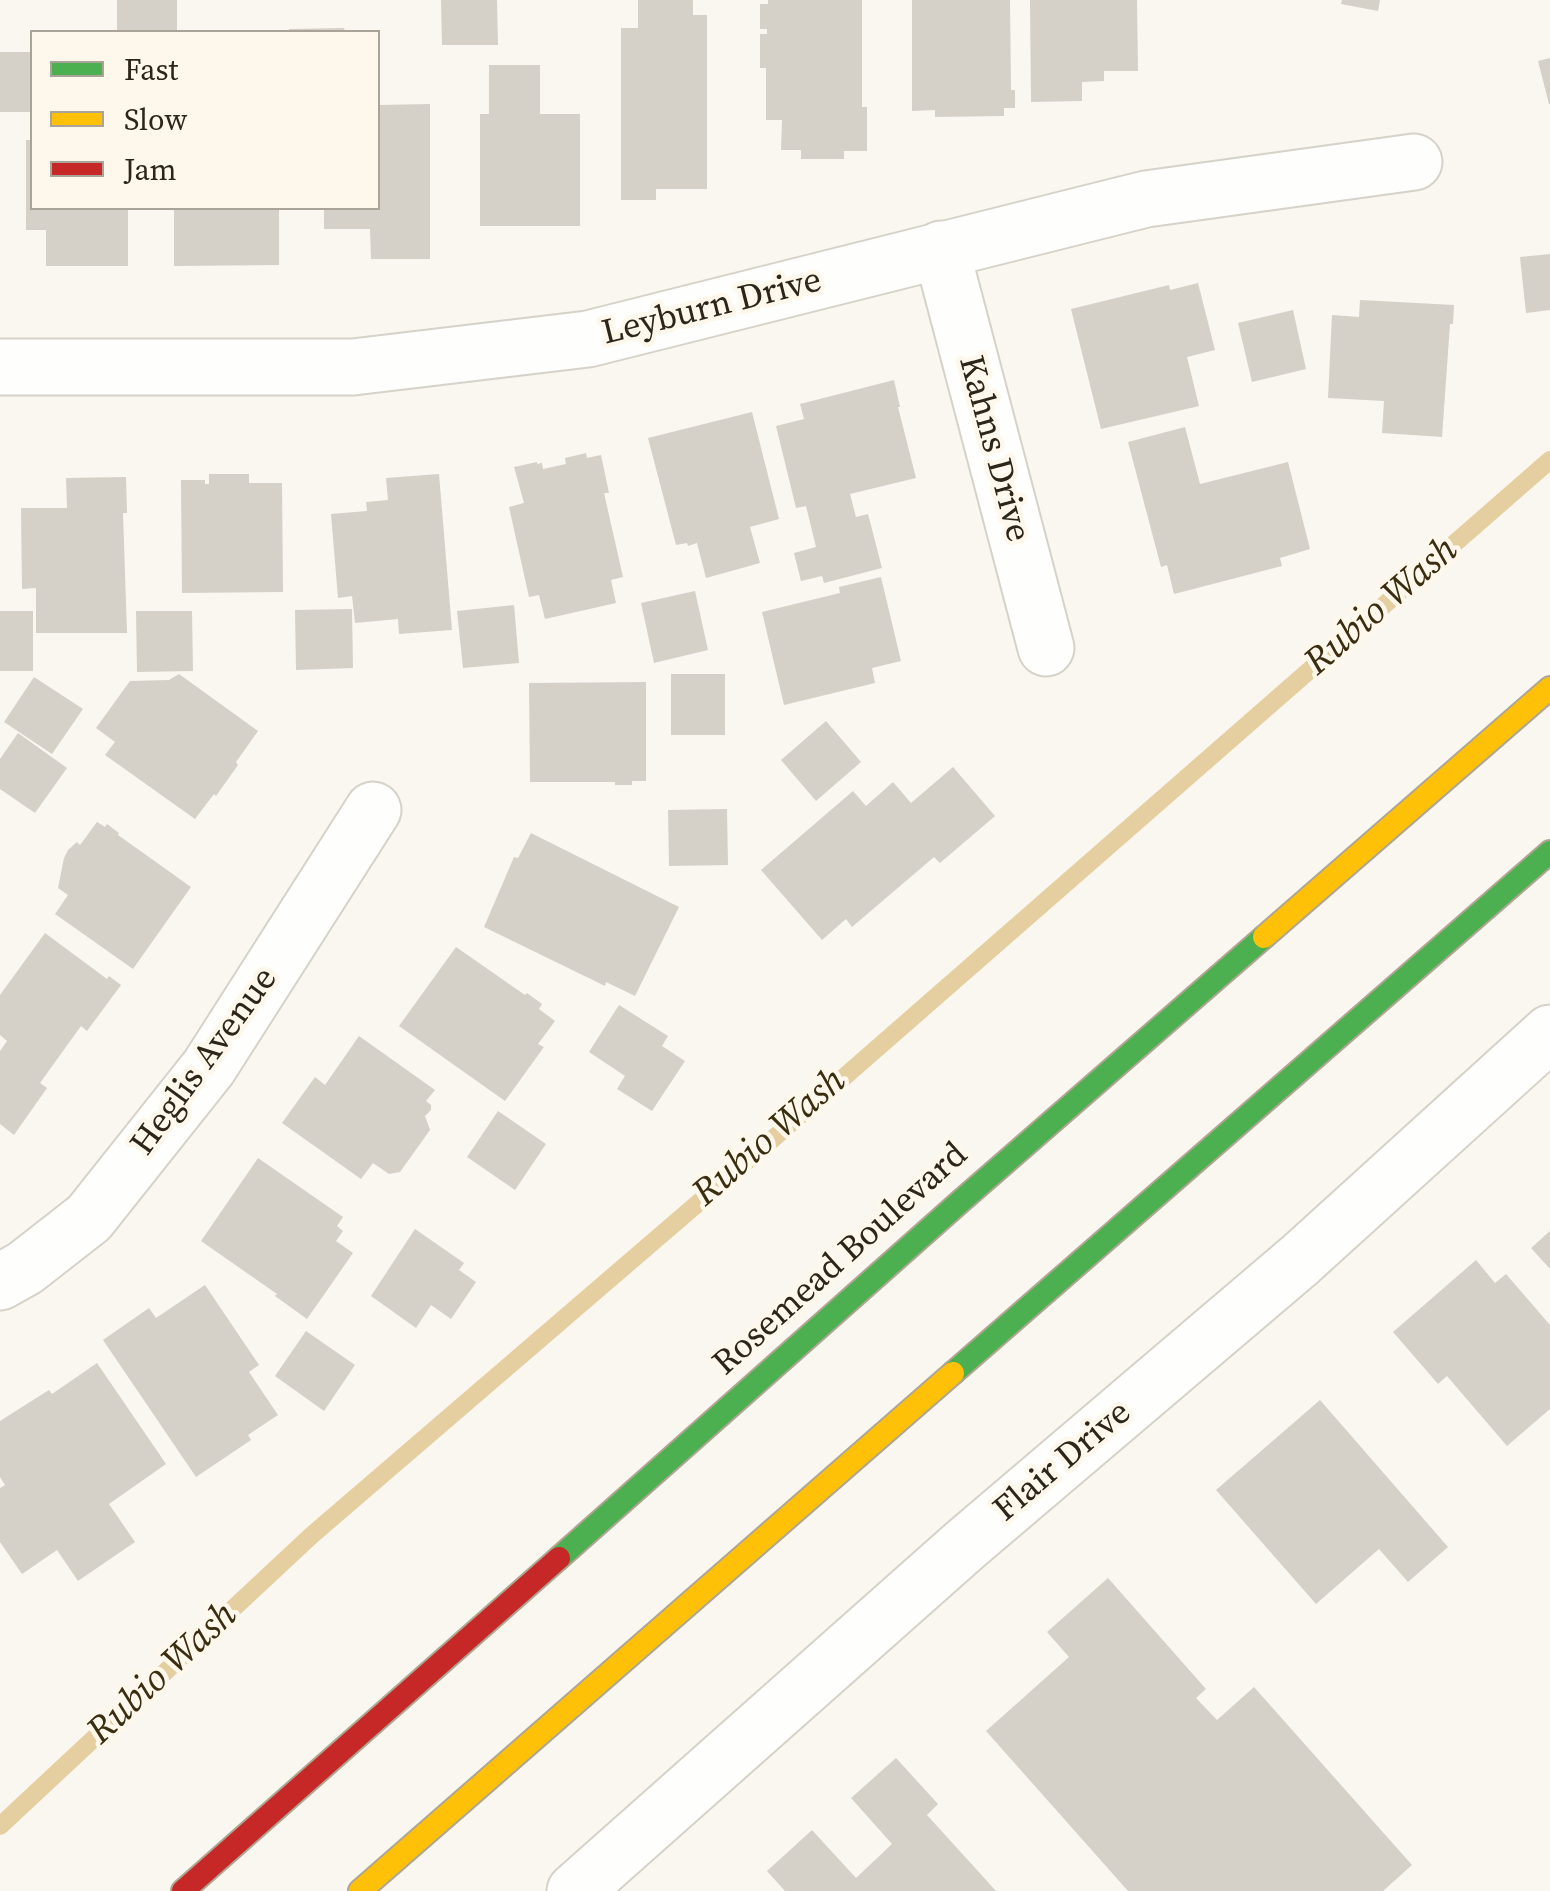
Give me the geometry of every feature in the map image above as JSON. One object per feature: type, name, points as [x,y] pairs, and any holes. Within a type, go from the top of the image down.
[{"type":"main road","name":"Rosemead Boulevard","points":[[183,1891],[961,1200],[1550,688]]},
{"type":"main road","points":[[360,1891],[1550,852]]},
{"type":"street","name":"Leyburn Drive","points":[[0,367],[354,367],[568,342],[1146,198],[1414,162]]},
{"type":"street","name":"Kahns Drive","points":[[941,250],[1046,648]]},
{"type":"street","name":"Heglis Avenue","points":[[0,1282],[25,1268],[89,1218],[209,1067],[374,810]]},
{"type":"street","name":"Flair Drive","points":[[575,1891],[965,1545],[1300,1260],[1550,1032]]},
{"type":"building","points":[[117,0],[177,0],[177,30],[117,30]]},
{"type":"building","points":[[441,0],[497,0],[498,45],[442,45]]},
{"type":"building","points":[[638,0],[693,0],[693,15],[707,15],[707,189],[656,189],[656,200],[621,200],[621,28],[638,28]]},
{"type":"building","points":[[768,0],[862,0],[862,107],[867,107],[867,151],[844,151],[844,159],[801,159],[801,150],[781,150],[782,120],[766,120],[766,68],[760,68],[760,34],[767,34],[767,29],[760,29],[760,4],[768,4]]},
{"type":"building","points":[[912,0],[1010,0],[1011,90],[1015,90],[1015,108],[1004,108],[1004,116],[935,117],[935,110],[912,111]]},
{"type":"building","points":[[1030,0],[1137,0],[1138,71],[1104,71],[1104,81],[1082,82],[1082,101],[1031,102]]},
{"type":"building","points":[[1342,0],[1380,0],[1378,11],[1341,4]]},
{"type":"building","points":[[344,28],[344,30],[289,30]]},
{"type":"building","points":[[0,52],[30,52],[30,112],[0,112]]},
{"type":"building","points":[[1550,58],[1550,104],[1549,104],[1538,61]]},
{"type":"building","points":[[489,65],[540,65],[540,114],[580,114],[580,226],[480,226],[480,114],[489,114]]},
{"type":"building","points":[[430,104],[430,259],[371,259],[370,229],[324,229],[324,210],[380,210],[380,105]]},
{"type":"building","points":[[26,140],[30,140],[30,210],[128,210],[128,266],[46,266],[46,230],[26,230]]},
{"type":"building","points":[[174,210],[279,210],[279,265],[174,266]]},
{"type":"building","points":[[1550,254],[1550,310],[1526,313],[1520,257]]},
{"type":"building","points":[[1198,283],[1215,350],[1187,357],[1199,406],[1101,429],[1071,309],[1169,285],[1170,290]]},
{"type":"building","points":[[1360,300],[1454,305],[1442,437],[1382,433],[1384,401],[1328,398],[1332,315],[1359,317]]},
{"type":"building","points":[[1293,310],[1306,369],[1252,382],[1238,323]]},
{"type":"building","points":[[894,380],[916,478],[850,494],[856,517],[868,514],[882,568],[824,583],[822,576],[801,581],[794,553],[816,547],[806,506],[796,508],[776,426],[804,419],[800,404]]},
{"type":"building","points":[[752,412],[779,519],[750,527],[760,563],[706,578],[697,543],[676,545],[648,438]]},
{"type":"building","points":[[1185,427],[1200,484],[1288,462],[1310,549],[1280,558],[1282,566],[1174,594],[1167,565],[1161,567],[1128,442]]},
{"type":"building","points":[[586,453],[587,458],[601,455],[609,493],[604,493],[623,577],[611,580],[616,603],[545,619],[539,595],[529,597],[509,507],[524,503],[514,467],[537,462],[542,463],[543,469],[566,464],[565,458]]},
{"type":"building","points":[[209,474],[249,474],[249,483],[282,483],[283,592],[182,593],[181,480],[205,480],[209,484]]},
{"type":"building","points":[[439,474],[452,630],[399,634],[398,619],[355,623],[352,596],[338,598],[331,514],[367,511],[366,502],[388,500],[386,478]]},
{"type":"building","points":[[126,477],[127,513],[123,513],[127,633],[36,633],[36,588],[22,589],[21,508],[67,508],[66,478]]},
{"type":"building","points":[[881,577],[901,661],[872,668],[875,683],[784,705],[762,612],[840,593],[839,587]]},
{"type":"building","points":[[695,591],[708,650],[654,663],[641,603]]},
{"type":"building","points":[[514,605],[519,663],[463,668],[457,611]]},
{"type":"building","points":[[352,609],[353,668],[296,670],[295,610]]},
{"type":"building","points":[[0,611],[33,611],[33,671],[0,671]]},
{"type":"building","points":[[136,611],[192,611],[193,671],[137,672]]},
{"type":"building","points":[[179,674],[258,731],[216,796],[195,819],[105,755],[115,742],[96,728],[130,681],[169,680]]},
{"type":"building","points":[[671,674],[725,674],[725,735],[671,735]]},
{"type":"building","points":[[34,677],[83,709],[52,754],[4,722]]},
{"type":"building","points":[[646,682],[646,781],[632,781],[632,785],[530,782],[529,683]]},
{"type":"building","points":[[826,721],[861,762],[816,801],[781,760]]},
{"type":"building","points":[[18,733],[67,768],[35,813],[0,789],[0,759]]},
{"type":"building","points":[[953,767],[995,816],[940,863],[934,857],[852,927],[846,919],[822,940],[761,870],[853,791],[866,806],[893,782],[911,803]]},
{"type":"building","points":[[727,809],[728,865],[669,866],[668,810]]},
{"type":"building","points":[[97,822],[105,827],[107,824],[191,887],[133,969],[55,914],[68,895],[58,888],[64,858],[77,842],[80,845]]},
{"type":"building","points":[[531,833],[679,907],[635,996],[606,982],[605,986],[484,927],[514,857],[518,858]]},
{"type":"building","points":[[45,933],[121,985],[87,1031],[81,1026],[40,1083],[47,1088],[14,1135],[0,1124],[0,1051],[7,1041],[0,1035],[0,995]]},
{"type":"building","points":[[456,947],[542,1004],[539,1009],[555,1021],[538,1044],[544,1047],[505,1101],[399,1026]]},
{"type":"building","points":[[619,1005],[668,1036],[662,1046],[685,1061],[652,1111],[617,1089],[625,1076],[589,1052]]},
{"type":"building","points":[[359,1036],[435,1090],[426,1101],[431,1105],[425,1116],[430,1130],[400,1172],[389,1174],[373,1163],[361,1179],[282,1123],[315,1077],[325,1085]]},
{"type":"building","points":[[498,1111],[546,1144],[515,1190],[467,1157]]},
{"type":"building","points":[[258,1158],[343,1217],[337,1226],[343,1231],[336,1241],[353,1253],[307,1319],[201,1241]]},
{"type":"building","points":[[415,1229],[464,1263],[459,1270],[476,1282],[451,1319],[431,1305],[416,1328],[371,1296]]},
{"type":"building","points":[[1550,1231],[1550,1269],[1531,1248]]},
{"type":"building","points":[[1476,1260],[1495,1283],[1506,1274],[1550,1325],[1550,1409],[1507,1446],[1447,1376],[1438,1384],[1393,1332]]},
{"type":"building","points":[[205,1285],[259,1365],[249,1372],[278,1415],[248,1435],[251,1440],[196,1477],[103,1340],[149,1308],[156,1318]]},
{"type":"building","points":[[306,1331],[355,1365],[324,1411],[275,1376]]},
{"type":"building","points":[[97,1363],[166,1464],[109,1504],[135,1542],[78,1581],[57,1550],[22,1574],[0,1542],[0,1488],[5,1485],[0,1477],[0,1421],[49,1390],[52,1394]]},
{"type":"building","points":[[1320,1400],[1448,1547],[1408,1582],[1379,1549],[1316,1604],[1216,1490]]},
{"type":"building","points":[[1108,1578],[1206,1689],[1196,1698],[1217,1720],[1254,1687],[1412,1865],[1383,1891],[1128,1891],[986,1731],[1069,1657],[1047,1632]]},
{"type":"building","points":[[896,1758],[938,1804],[927,1815],[996,1891],[785,1891],[767,1871],[812,1830],[856,1878],[892,1844],[851,1798]]},
{"type":"waterway","name":"Rubio Wash","points":[[0,1826],[312,1535],[811,1106],[1550,460]]},
{"type":"traffic: fast","points":[[953,1373],[1550,852]]},
{"type":"traffic: fast","points":[[559,1558],[1264,937]]},
{"type":"traffic: slow","points":[[1264,937],[1550,688]]},
{"type":"traffic: slow","points":[[360,1891],[953,1373]]},
{"type":"traffic: jam","points":[[183,1891],[559,1558]]}]
